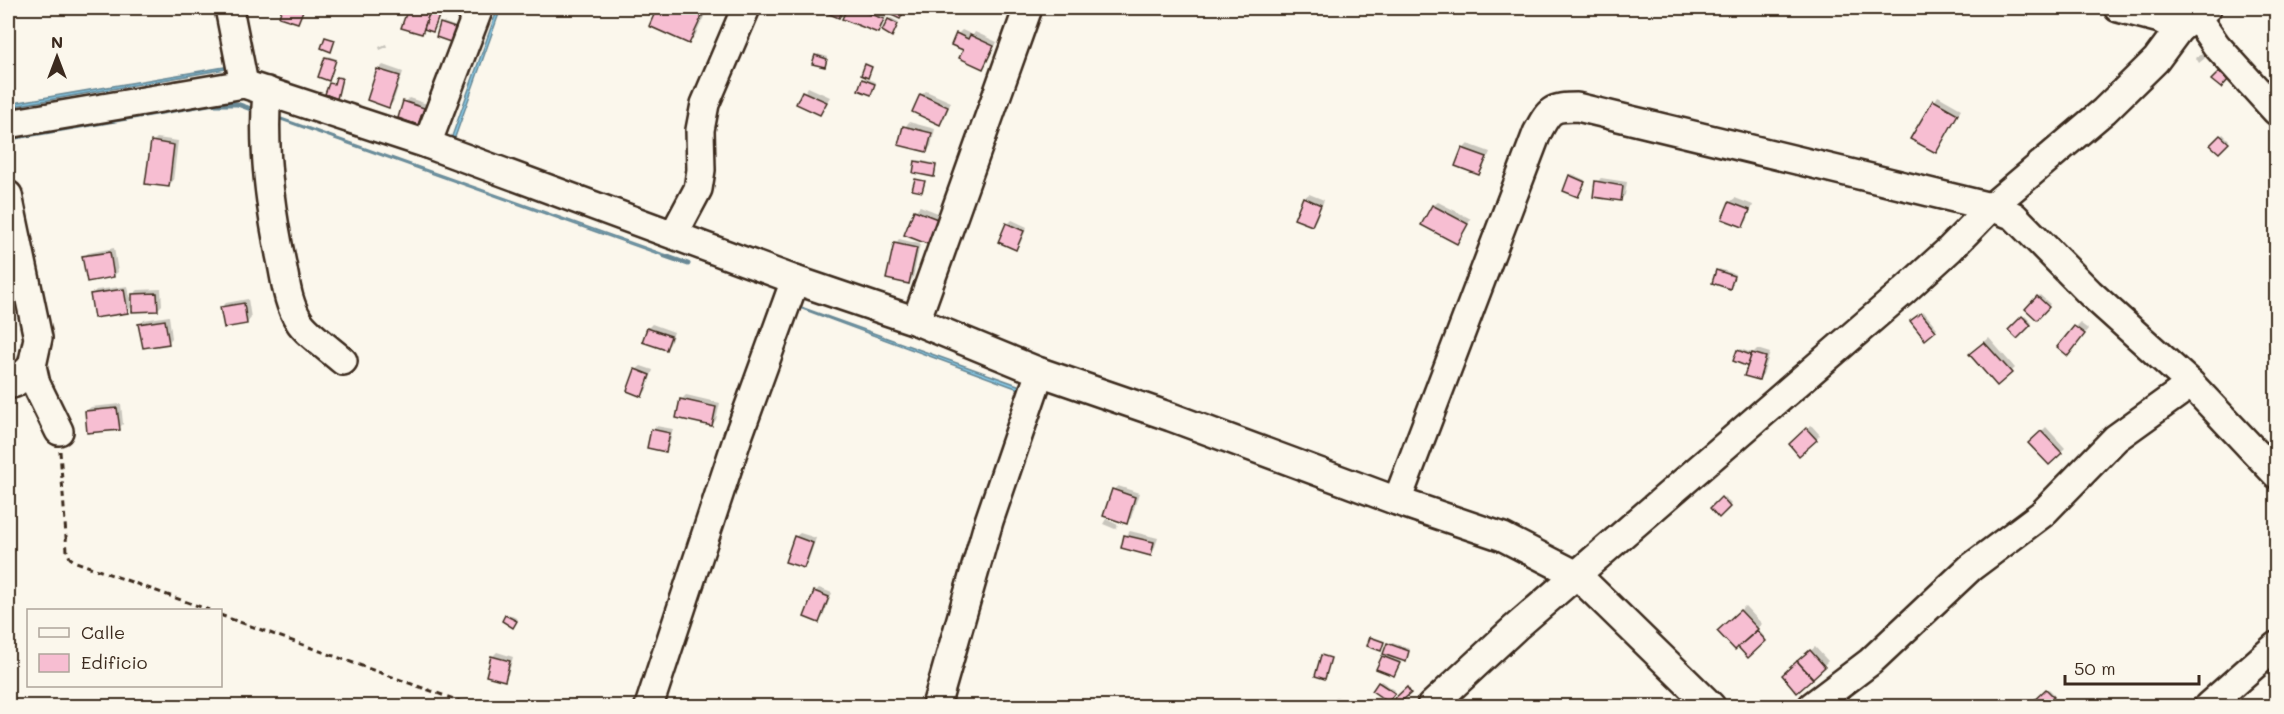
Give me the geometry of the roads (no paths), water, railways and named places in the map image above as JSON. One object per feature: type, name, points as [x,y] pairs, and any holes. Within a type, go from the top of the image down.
[{"type":"street","points":[[229,8],[255,87],[264,123],[266,159],[277,241],[288,298],[300,323],[343,361]]},
{"type":"street","points":[[427,144],[479,8]]},
{"type":"street","points":[[674,234],[698,189],[701,170],[700,130],[705,104],[746,8]]},
{"type":"street","points":[[916,321],[1028,8]]},
{"type":"street","points":[[2118,8],[2160,19],[2193,19],[2202,25],[2216,45],[2277,111]]},
{"type":"street","points":[[1431,706],[1576,574],[1904,291],[1991,207],[2103,111],[2156,60],[2193,19]]},
{"type":"street","points":[[8,124],[255,87],[427,144],[795,280],[916,321],[1040,372],[1503,537],[1576,574],[1711,706]]},
{"type":"street","points":[[1397,501],[1537,133],[1547,114],[1560,107],[1577,106],[1991,207],[2014,216],[2090,293],[2191,384],[2277,474]]},
{"type":"street","points":[[8,195],[38,338],[32,366],[36,384],[59,431]]},
{"type":"street","points":[[649,706],[739,435],[795,280]]},
{"type":"street","points":[[8,385],[15,383],[32,366]]},
{"type":"street","points":[[936,706],[989,520],[1040,372]]},
{"type":"street","points":[[1812,706],[1870,662],[1970,568],[2042,514],[2116,438],[2191,384]]},
{"type":"street","points":[[2208,706],[2277,646]]},
{"type":"water","points":[[498,8],[501,8],[454,140],[451,139]]},
{"type":"water","points":[[225,67],[225,69],[8,107],[8,104]]},
{"type":"water","points":[[220,102],[219,104],[8,140],[8,139]]},
{"type":"water","points":[[234,103],[672,257],[672,259]]},
{"type":"water","points":[[798,306],[1026,388],[1024,391]]},
{"type":"waterway","points":[[213,104],[237,104],[251,109]]},
{"type":"waterway","points":[[665,256],[688,264]]}]
